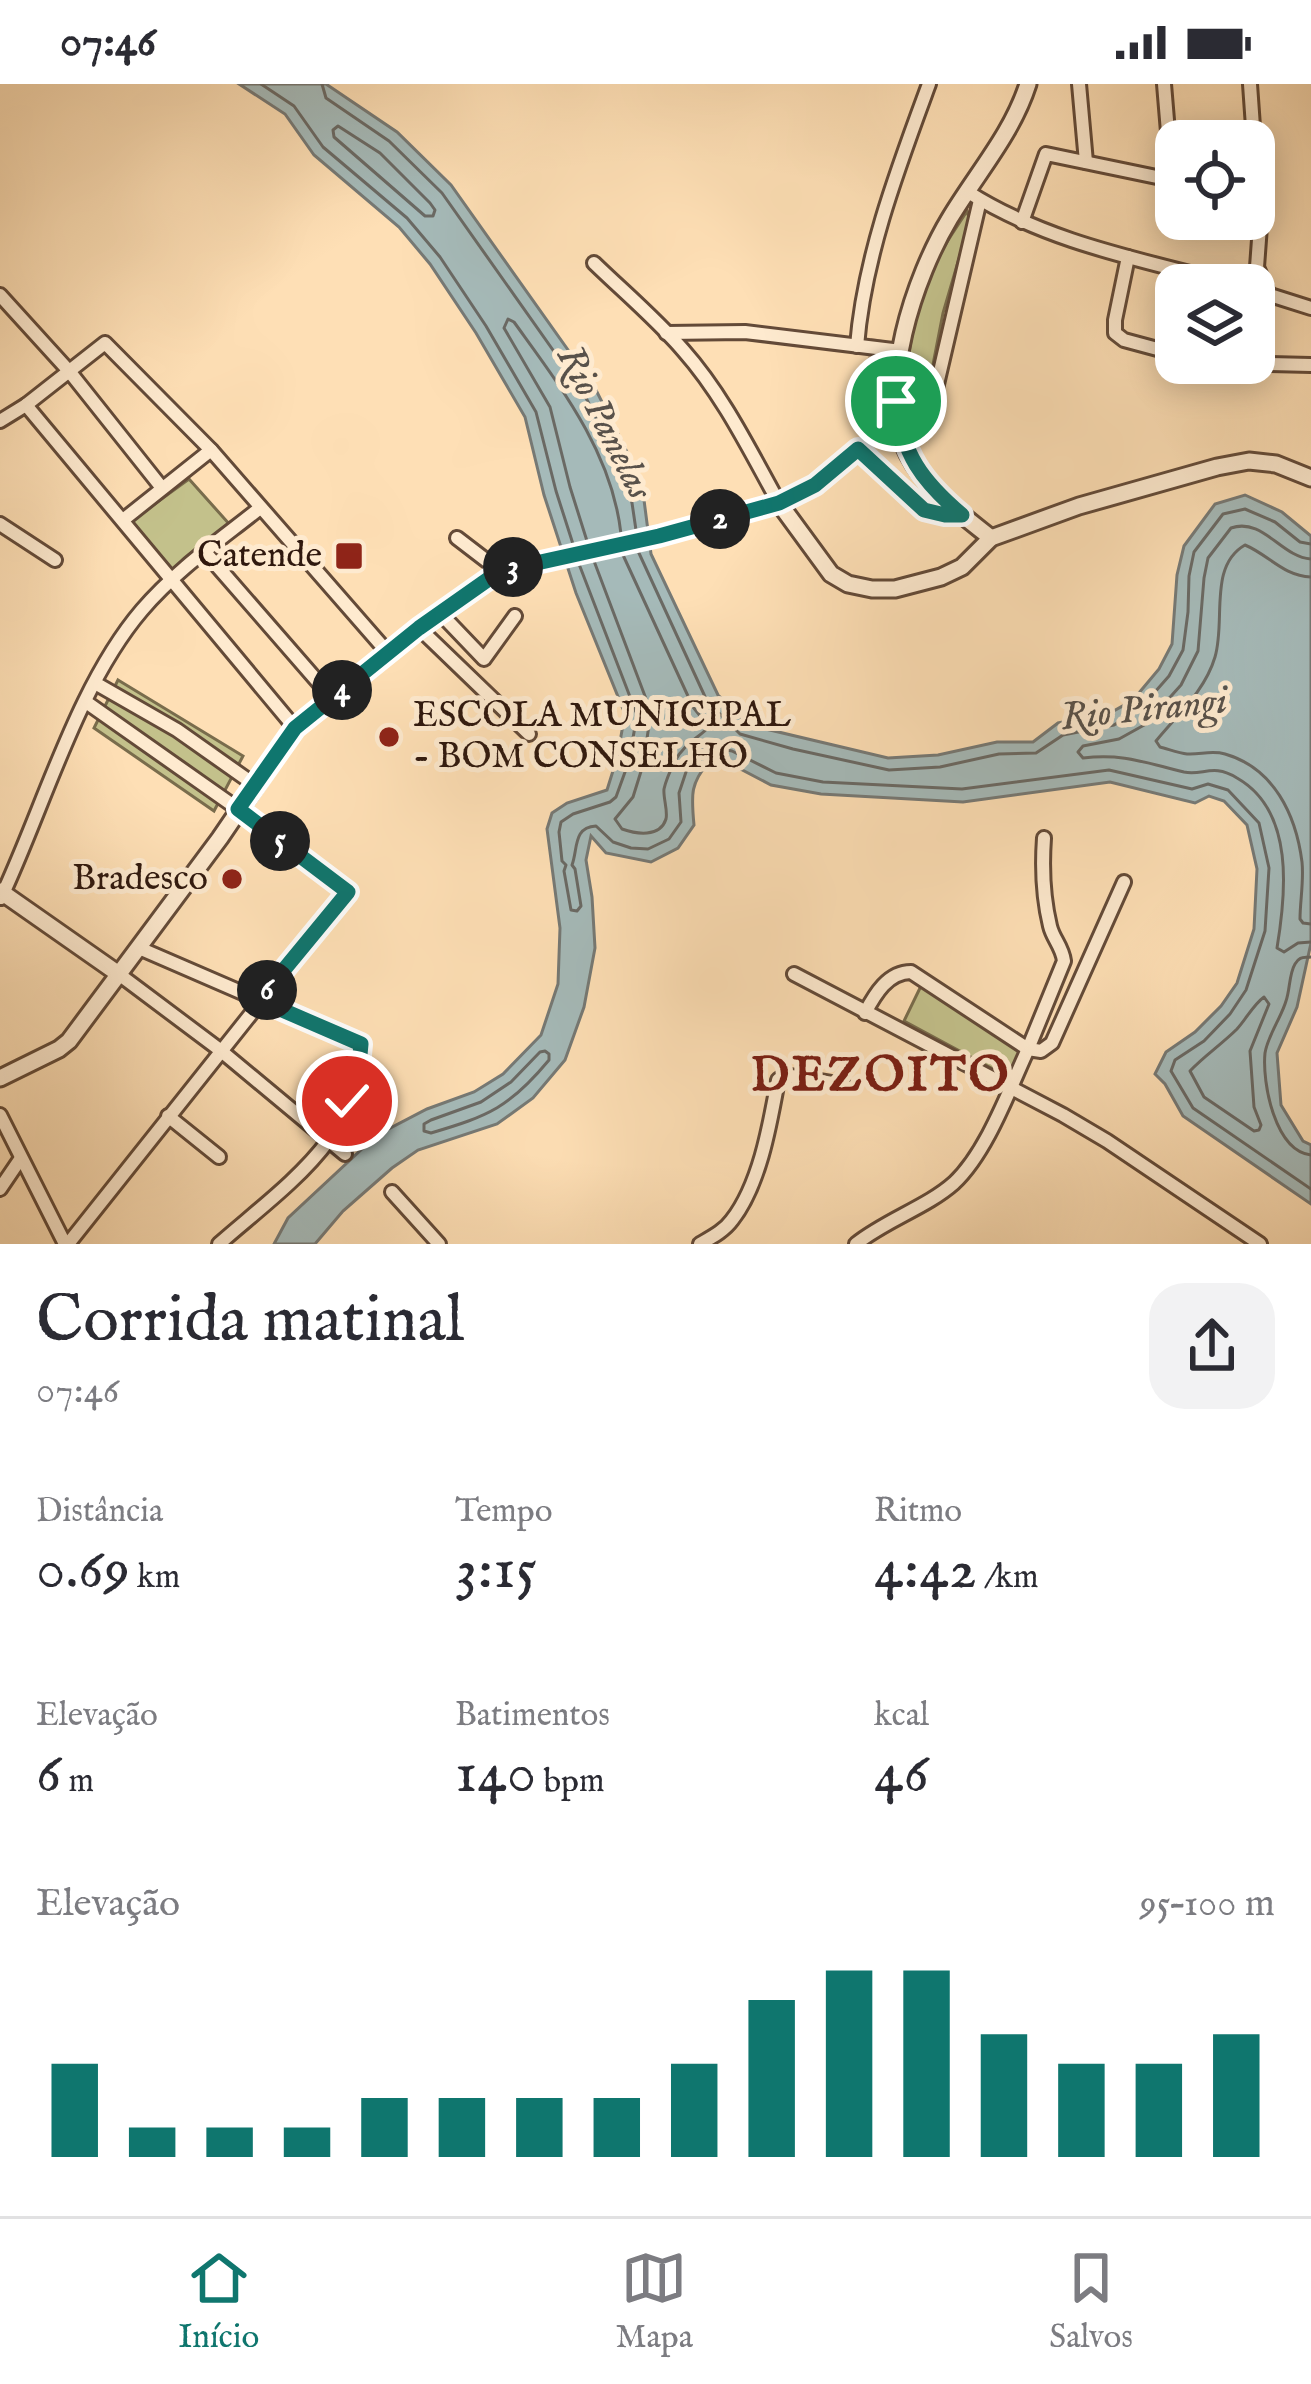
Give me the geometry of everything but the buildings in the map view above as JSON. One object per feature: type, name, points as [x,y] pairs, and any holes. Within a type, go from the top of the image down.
[{"type":"street","points":[[857,346],[877,242],[929,84]]},
{"type":"street","points":[[991,538],[931,485],[908,454],[896,401],[901,350],[912,307],[939,237],[974,196],[1028,84]]},
{"type":"street","points":[[1078,84],[1086,162]]},
{"type":"street","points":[[1164,84],[1168,120]]},
{"type":"street","points":[[1250,84],[1253,120]]},
{"type":"street","points":[[1022,222],[1046,154],[1155,177]]},
{"type":"street","points":[[974,196],[1074,243],[1155,264]]},
{"type":"street","points":[[928,423],[974,196]]},
{"type":"street","points":[[1128,257],[1114,327],[1120,338],[1155,349]]},
{"type":"street","points":[[594,263],[698,368],[779,503],[831,574],[848,584],[895,589],[941,577],[972,560],[991,538],[1079,506],[1217,467],[1249,461],[1276,464],[1311,478]]},
{"type":"street","points":[[0,295],[69,371],[162,488]]},
{"type":"street","points":[[1275,297],[1311,308]]},
{"type":"street","points":[[666,333],[746,332],[901,350]]},
{"type":"street","points":[[0,421],[106,343],[211,450],[388,654]]},
{"type":"street","points":[[1275,364],[1311,365]]},
{"type":"street","points":[[26,405],[295,728]]},
{"type":"street","points":[[0,1078],[69,1041],[295,728],[419,628],[500,571],[659,536],[779,503],[815,485],[858,449],[924,510],[962,515]]},
{"type":"street","points":[[123,520],[211,450]]},
{"type":"street","points":[[260,508],[172,578],[134,621],[86,702],[1,894],[220,1050],[345,1154]]},
{"type":"street","points":[[0,524],[55,560]]},
{"type":"street","points":[[457,538],[500,571]]},
{"type":"street","points":[[205,552],[332,698]]},
{"type":"street","points":[[441,614],[484,659],[515,616]]},
{"type":"street","points":[[419,628],[529,734]]},
{"type":"street","points":[[99,677],[256,785]]},
{"type":"street","points":[[0,1115],[66,1244],[348,892],[86,702]]},
{"type":"street","points":[[856,1244],[954,1182],[978,1151],[1028,1049],[1064,961],[1049,922],[1044,838]]},
{"type":"street","points":[[865,1013],[887,981],[911,973],[1028,1049],[1041,1051],[1052,1043],[1124,882]]},
{"type":"street","points":[[140,948],[361,1044],[354,1084],[329,1139],[219,1244]]},
{"type":"street","points":[[794,974],[1107,1142],[1260,1244]]},
{"type":"street","points":[[700,1244],[729,1224],[740,1206],[768,1132],[778,1080],[785,1075],[844,1084]]},
{"type":"street","points":[[168,1116],[219,1157]]},
{"type":"street","points":[[0,1189],[21,1158]]},
{"type":"street","points":[[392,1192],[440,1244]]},
{"type":"shaded area","points":[[967,211],[970,221],[943,313],[922,421],[908,421],[906,383],[916,317],[937,260]]},
{"type":"shaded area","points":[[189,479],[231,526],[173,572],[130,522]]},
{"type":"shaded area","points":[[118,680],[243,756],[214,811],[94,728]]},
{"type":"shaded area","points":[[921,986],[1023,1050],[1008,1077],[904,1021]]},
{"type":"water","points":[[239,84],[326,84],[397,132],[451,185],[595,388],[631,460],[644,500],[651,554],[718,695],[749,725],[888,758],[938,755],[997,742],[1033,742],[1058,723],[1110,713],[1133,700],[1159,669],[1172,644],[1184,546],[1215,504],[1245,495],[1282,512],[1311,536],[1311,943],[1297,1007],[1277,1053],[1281,1105],[1303,1141],[1311,1145],[1311,1204],[1183,1116],[1155,1074],[1166,1052],[1195,1032],[1237,983],[1254,929],[1257,869],[1247,825],[1224,801],[1209,796],[1195,803],[1110,782],[963,802],[821,794],[771,785],[727,762],[711,759],[694,789],[694,825],[678,848],[651,862],[606,853],[591,836],[586,860],[595,948],[584,1007],[565,1060],[533,1098],[497,1124],[418,1150],[343,1211],[315,1244],[274,1244],[288,1218],[377,1135],[474,1092],[503,1074],[541,1035],[558,984],[560,928],[547,829],[552,813],[567,803],[607,790],[625,714],[576,593],[525,417],[476,333],[399,227],[314,155],[285,114]]},
{"type":"tunnel","points":[[873,364],[877,339]]},
{"type":"place","name":"Catende","points":[[349,556]]},
{"type":"place","name":"ESCOLA MUNICIPAL - BOM CONSELHO","points":[[389,737]]},
{"type":"place","name":"Bradesco","points":[[232,879]]},
{"type":"district","name":"DEZOITO","points":[[881,1077]]},
{"type":"route","points":[[347,1101],[361,1044],[259,1000],[348,892],[238,809],[295,728],[419,628],[500,571],[659,536],[779,503],[815,485],[858,449],[924,510],[962,515],[908,454],[896,401]]},
{"type":"water label","name":"Rio Panelas","points":[[604,423]]},
{"type":"water label","name":"Rio Pirangi","points":[[1144,710]]}]
